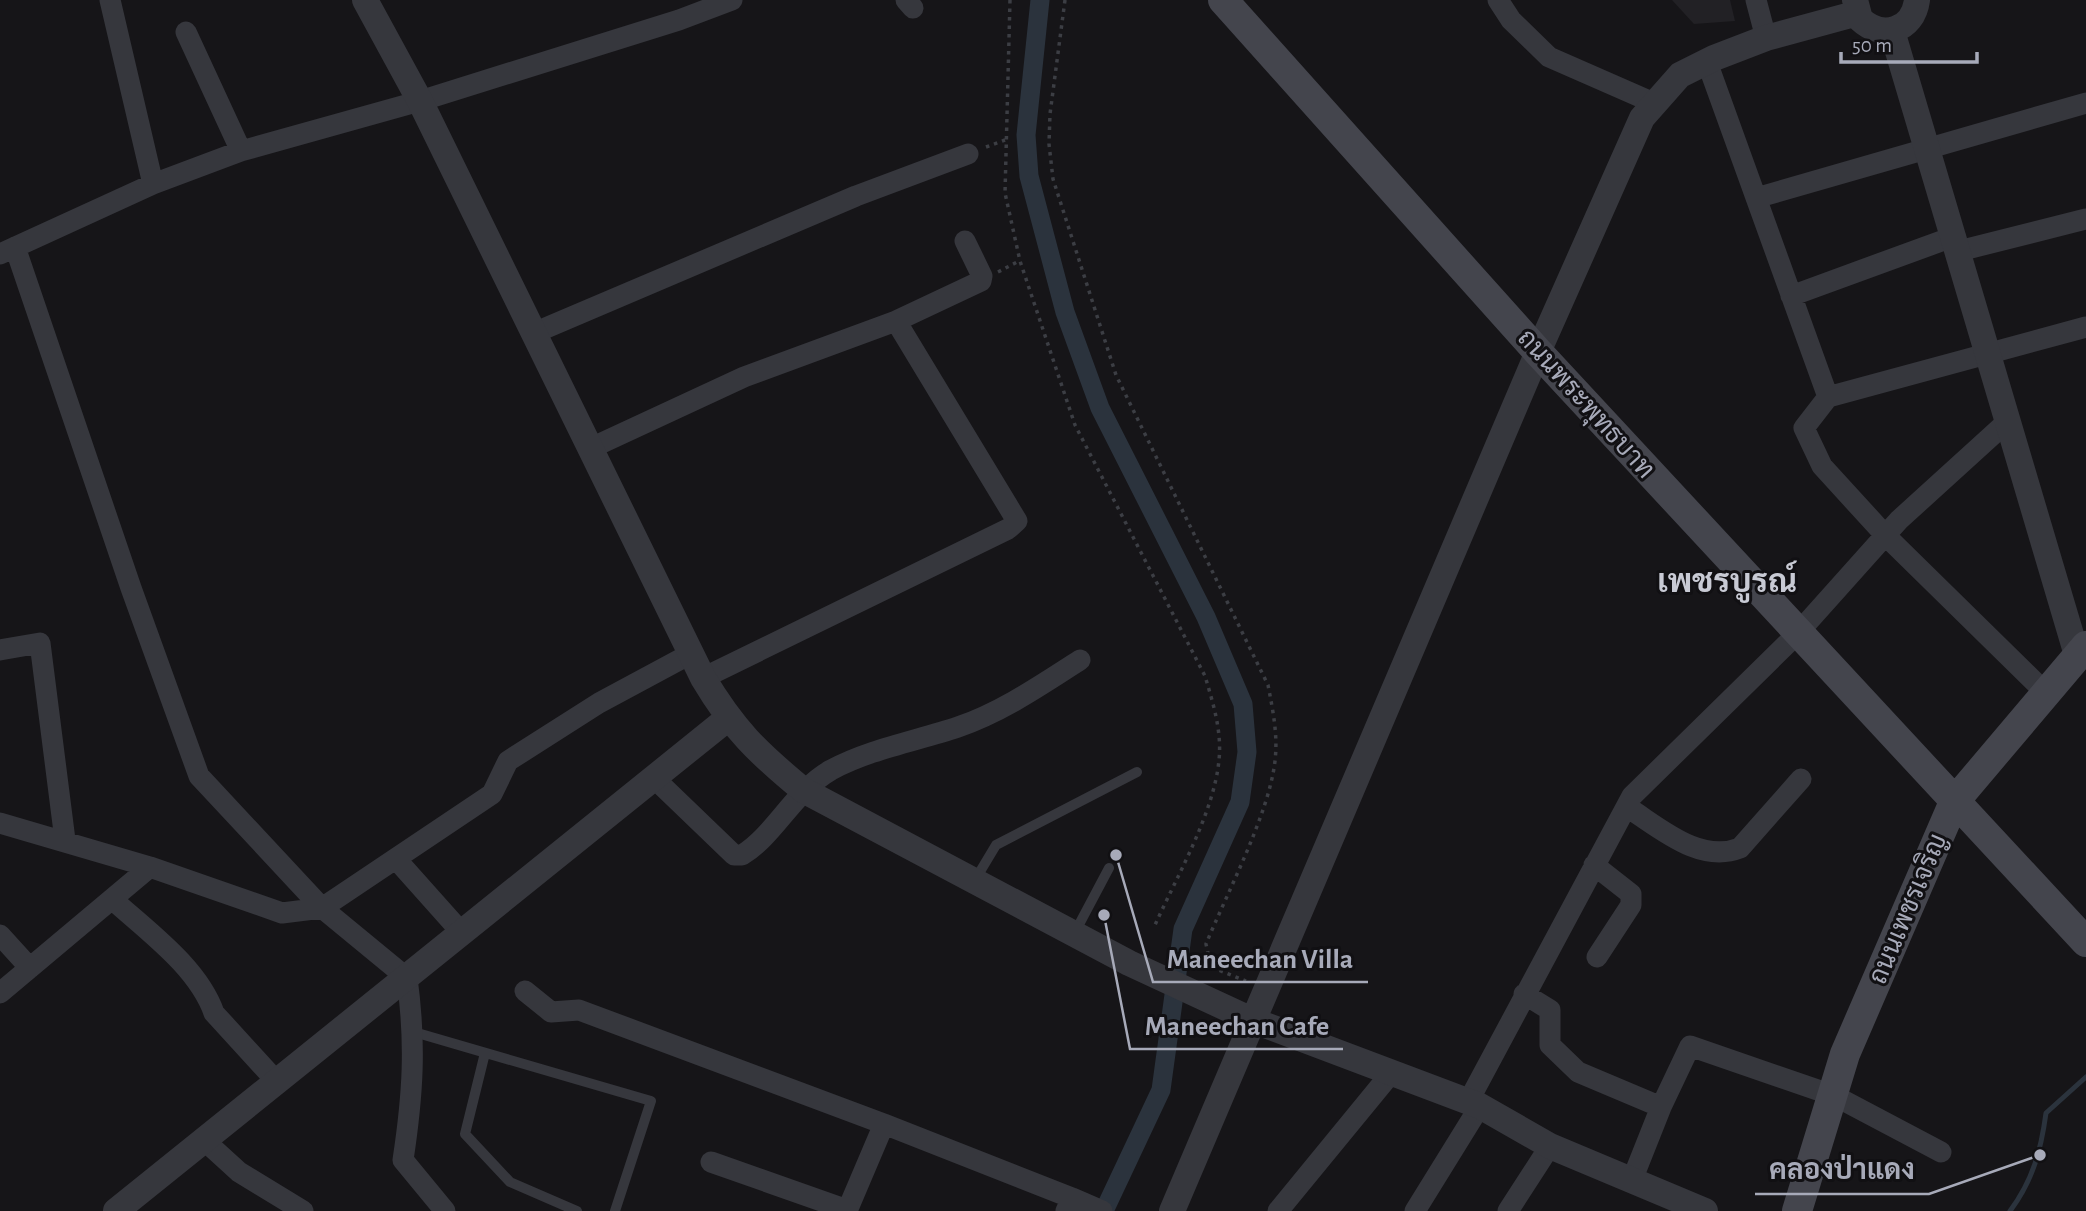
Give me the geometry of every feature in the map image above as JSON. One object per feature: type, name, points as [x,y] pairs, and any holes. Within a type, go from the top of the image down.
[{"type":"main road","name":"ถนนพระพุทธบาท","points":[[1223,0],[1538,352],[1797,634],[2084,939]]},
{"type":"main road","name":"ถนนเพชรเจริญ","points":[[1797,1211],[1835,1096],[1845,1054],[1954,802],[2083,652]]},
{"type":"street","points":[[110,0],[153,184]]},
{"type":"street","points":[[365,0],[420,101],[703,678],[727,719],[759,754],[803,790],[1129,963],[1252,1020],[1474,1104],[1550,1146],[1705,1211]]},
{"type":"street","points":[[445,1211],[403,1160],[411,1105],[414,1032],[407,978],[322,908],[199,776],[8,250],[153,184],[241,151],[420,101],[678,20],[732,0]]},
{"type":"street","points":[[1498,0],[1511,20],[1549,57],[1654,103]]},
{"type":"street","points":[[1756,0],[1766,38]]},
{"type":"street","points":[[1171,1211],[1538,352],[1642,117],[1681,75],[1707,62],[1856,7],[1868,26],[1892,31],[1907,24],[1916,10],[1917,0]]},
{"type":"street","points":[[1892,31],[2009,419],[2083,652]]},
{"type":"street","points":[[186,32],[241,151]]},
{"type":"street","points":[[1707,62],[1828,397]]},
{"type":"street","points":[[1756,198],[2086,103]]},
{"type":"street","points":[[534,333],[856,196],[968,154]]},
{"type":"street","points":[[1791,296],[1957,244],[2086,219]]},
{"type":"street","points":[[591,449],[744,377],[896,321],[981,281],[982,276],[965,241]]},
{"type":"street","points":[[703,678],[1008,529],[1017,522],[896,321]]},
{"type":"street","points":[[2046,693],[1885,535],[1822,467],[1804,428],[1828,397],[2086,327]]},
{"type":"street","points":[[1415,1211],[1474,1104],[1524,994],[1632,796],[1797,634],[1885,535],[2009,419]]},
{"type":"street","points":[[0,650],[40,643],[65,840]]},
{"type":"street","points":[[0,823],[150,867],[282,913],[322,908],[492,794],[508,761],[599,703],[692,653]]},
{"type":"street","points":[[654,778],[734,855],[748,851],[803,790],[843,765],[903,742],[959,726],[1010,705],[1080,660]]},
{"type":"street","points":[[116,1211],[727,719]]},
{"type":"street","points":[[1626,807],[1689,845],[1726,854],[1740,848],[1801,779]]},
{"type":"street","points":[[396,859],[462,933]]},
{"type":"street","points":[[1594,865],[1631,894],[1632,905],[1597,957]]},
{"type":"street","points":[[0,993],[150,867]]},
{"type":"street","points":[[112,899],[195,980],[209,1000],[214,1013],[278,1083]]},
{"type":"street","points":[[0,935],[30,968]]},
{"type":"street","points":[[525,991],[551,1012],[579,1010],[884,1124],[1073,1204],[1102,1211]]},
{"type":"street","points":[[1524,994],[1550,1010],[1550,1045],[1567,1063],[1578,1072],[1661,1107]]},
{"type":"street","points":[[1632,1180],[1661,1107],[1690,1046],[1835,1096],[1941,1152]]},
{"type":"street","points":[[1278,1211],[1392,1072]]},
{"type":"street","points":[[711,1161],[847,1210],[884,1124]]},
{"type":"street","points":[[205,1141],[239,1171],[303,1211]]},
{"type":"street","points":[[1508,1211],[1550,1146]]},
{"type":"lane","points":[[974,882],[996,845],[1137,772]]},
{"type":"lane","points":[[1074,934],[1109,868]]},
{"type":"lane","points":[[414,1032],[651,1101],[615,1211]]},
{"type":"lane","points":[[485,1052],[465,1134],[510,1182],[577,1211]]},
{"type":"path","points":[[1010,0],[1005,192],[1020,261],[1075,425],[1205,676],[1217,716],[1219,761],[1206,809],[1155,925]]},
{"type":"path","points":[[1065,0],[1050,114],[1049,144],[1054,179],[1116,375],[1268,685],[1273,712],[1275,761],[1266,798],[1206,944],[1211,967],[1265,989]]},
{"type":"shaded area","points":[[1672,0],[1730,0],[1735,21],[1694,24]]},
{"type":"waterway","points":[[1040,0],[1026,135],[1029,176],[1065,312],[1100,408],[1206,617],[1243,704],[1247,752],[1240,802],[1183,929],[1161,1090],[1104,1211]]},
{"type":"waterway","points":[[2010,1211],[2025,1188],[2035,1164],[2046,1113],[2086,1077]]},
{"type":"place","name":"Maneechan Villa","points":[[1116,855]]},
{"type":"place","name":"Maneechan Cafe","points":[[1104,915]]},
{"type":"place","name":"คลองป่าแดง","points":[[2040,1155]]},
{"type":"district","name":"เพชรบูรณ์","points":[[1727,582]]}]
